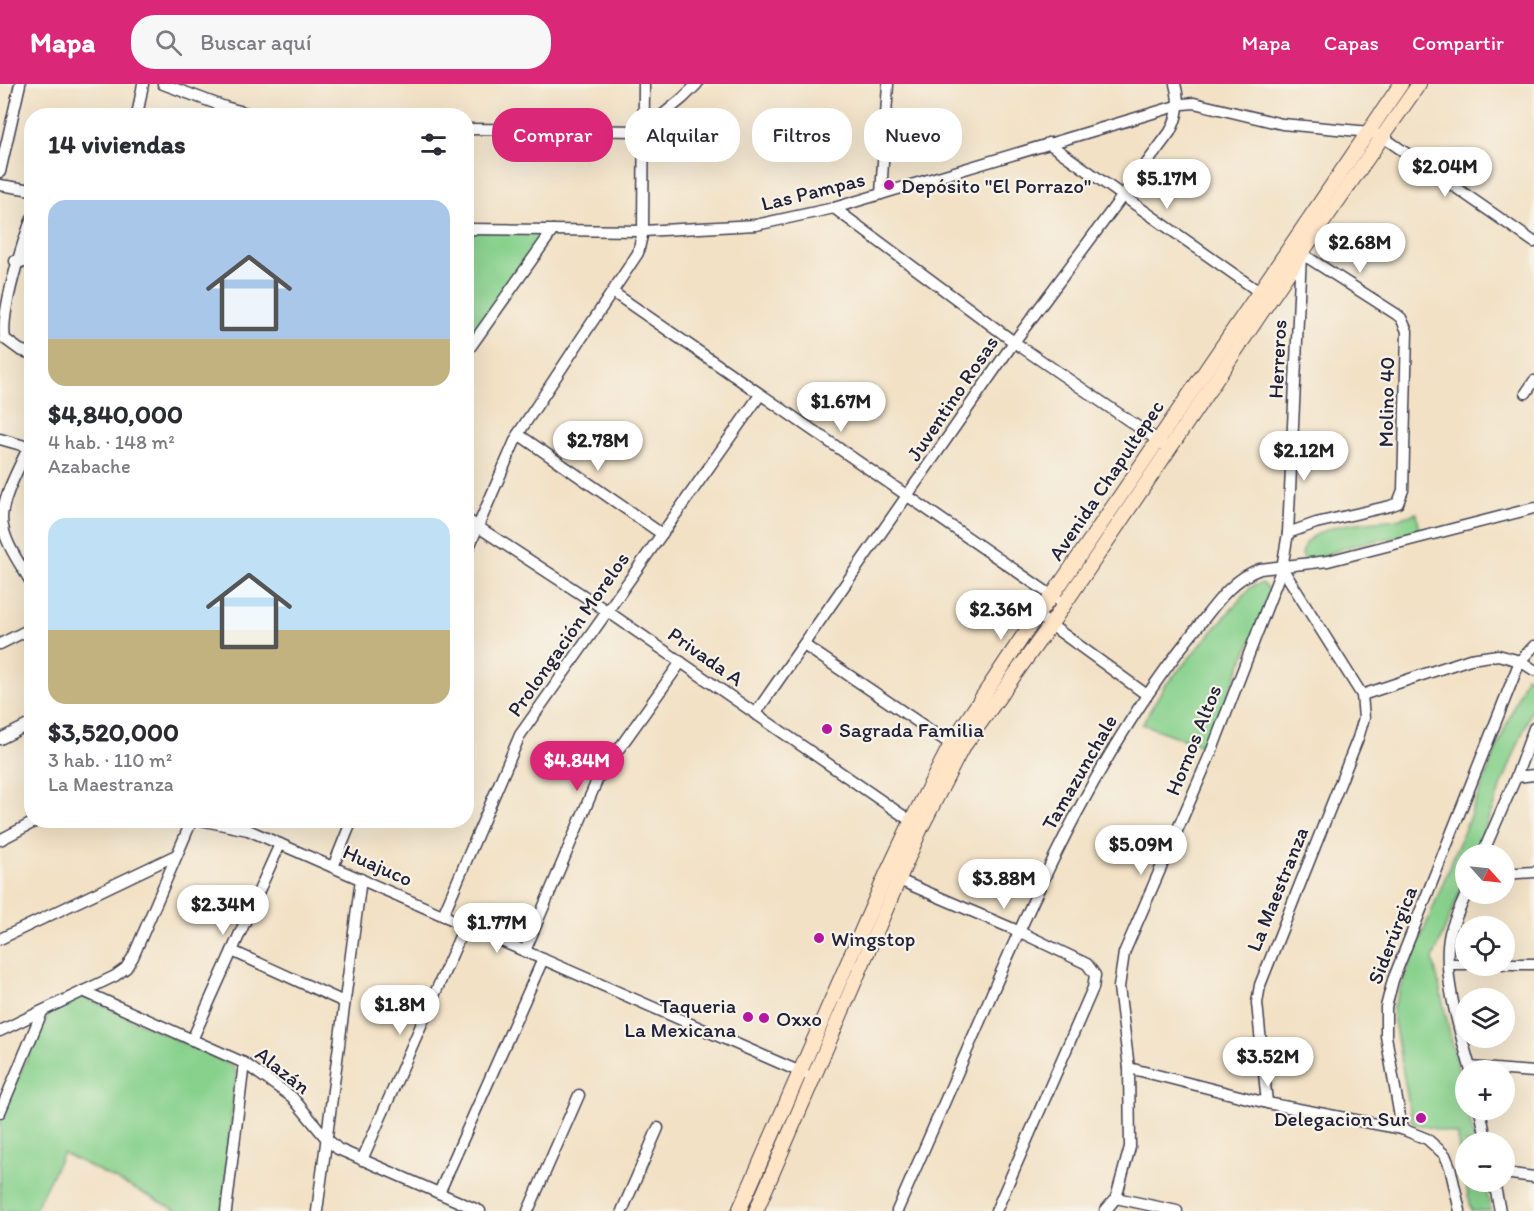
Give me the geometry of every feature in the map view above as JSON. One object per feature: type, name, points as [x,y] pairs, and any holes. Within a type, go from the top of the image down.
[{"type":"main road","name":"Avenida Chapultepec","points":[[739,1211],[886,874],[916,825],[956,747],[1037,615],[1058,600],[1376,135],[1401,84]]},
{"type":"main road","points":[[1376,135],[1419,84]]},
{"type":"main road","points":[[956,747],[1051,624],[1058,600]]},
{"type":"main road","points":[[756,1211],[899,880],[916,825]]},
{"type":"street","points":[[0,172],[20,84]]},
{"type":"street","points":[[138,108],[143,84]]},
{"type":"street","points":[[163,84],[229,108]]},
{"type":"street","points":[[643,108],[644,84]]},
{"type":"street","points":[[671,108],[697,84]]},
{"type":"street","points":[[881,194],[888,84]]},
{"type":"street","points":[[1175,84],[1179,105]]},
{"type":"street","name":"Las Pampas","points":[[474,228],[643,231],[756,225],[834,208],[1188,103],[1201,104],[1282,124],[1376,135]]},
{"type":"street","name":"Juventino Rosas","points":[[755,714],[908,498],[1014,342],[1170,132],[1176,121],[1179,105]]},
{"type":"street","points":[[474,129],[625,131]]},
{"type":"street","points":[[1376,135],[1531,240],[1534,227]]},
{"type":"street","points":[[1048,143],[1266,296]]},
{"type":"street","points":[[474,537],[518,434],[614,293],[638,253],[643,231],[643,162]]},
{"type":"street","points":[[0,185],[24,188]]},
{"type":"street","points":[[834,208],[1014,342],[1164,445]]},
{"type":"street","points":[[474,342],[553,230]]},
{"type":"street","points":[[24,238],[15,261],[1,323],[5,339],[11,345],[24,351]]},
{"type":"street","name":"Herreros","points":[[1282,567],[1288,533],[1296,250]]},
{"type":"street","name":"Molino 40","points":[[1288,533],[1316,523],[1390,506],[1398,503],[1403,490],[1407,331],[1405,324],[1396,314],[1296,250]]},
{"type":"street","points":[[15,261],[24,262]]},
{"type":"street","points":[[614,293],[1058,600]]},
{"type":"street","points":[[1526,393],[1534,381]]},
{"type":"street","name":"Prolongación Morelos","points":[[443,915],[520,735],[760,395]]},
{"type":"street","points":[[518,434],[662,534]]},
{"type":"street","points":[[0,439],[24,446]]},
{"type":"street","points":[[24,461],[5,502],[2,522],[3,540],[24,572]]},
{"type":"street","points":[[1534,508],[1328,561],[1282,567],[1362,695],[1470,659],[1498,656],[1520,661],[1534,670]]},
{"type":"street","name":"Privada A","points":[[474,523],[607,611],[916,825]]},
{"type":"street","name":"Tamazunchale","points":[[897,1211],[1018,931],[1042,879],[1088,792],[1162,672],[1230,587],[1260,569],[1282,567]]},
{"type":"street","name":"Hornos Altos","points":[[1105,1211],[1116,1198],[1130,1147],[1129,1068],[1119,987],[1124,953],[1212,750],[1282,567]]},
{"type":"street","points":[[1037,615],[1147,695]]},
{"type":"street","points":[[0,644],[24,632]]},
{"type":"street","points":[[804,645],[956,747]]},
{"type":"street","name":"Siderúrgica","points":[[1402,1129],[1386,1036],[1386,1007],[1393,980],[1520,661],[1534,646]]},
{"type":"street","points":[[525,951],[598,778],[681,662]]},
{"type":"street","name":"La Maestranza","points":[[1267,1102],[1257,1003],[1260,985],[1358,738],[1364,718],[1362,695]]},
{"type":"street","points":[[0,739],[24,727]]},
{"type":"street","points":[[1487,844],[1534,728]]},
{"type":"street","points":[[1516,777],[1534,775]]},
{"type":"street","points":[[0,840],[24,827]]},
{"type":"street","points":[[0,1031],[115,976],[130,963],[188,828]]},
{"type":"street","name":"Huajuco","points":[[255,828],[280,844],[814,1077]]},
{"type":"street","points":[[333,867],[349,828]]},
{"type":"street","points":[[192,1040],[280,844]]},
{"type":"street","points":[[0,939],[176,855]]},
{"type":"street","points":[[1515,873],[1534,872]]},
{"type":"street","points":[[886,874],[1018,931],[1087,964],[1095,975],[1093,988],[996,1211]]},
{"type":"street","points":[[317,1211],[361,879]]},
{"type":"street","points":[[1462,904],[1450,932],[1448,948],[1453,1005],[1468,1060]]},
{"type":"street","points":[[362,1160],[465,925]]},
{"type":"street","points":[[232,951],[344,1002]]},
{"type":"street","points":[[439,1193],[543,959]]},
{"type":"street","points":[[1449,964],[1455,964]]},
{"type":"street","points":[[1515,964],[1534,964]]},
{"type":"street","name":"Alazán","points":[[83,991],[244,1063],[292,1097],[338,1149],[480,1211]]},
{"type":"street","points":[[0,1112],[42,1012]]},
{"type":"street","points":[[226,1211],[244,1063]]},
{"type":"street","points":[[1129,1068],[1267,1102],[1402,1129],[1427,1139],[1445,1155],[1460,1211]]},
{"type":"street","points":[[1515,1071],[1534,1072]]},
{"type":"street","points":[[528,1211],[579,1095]]},
{"type":"street","points":[[622,1211],[658,1128]]},
{"type":"street","points":[[1515,1174],[1534,1177]]},
{"type":"street","points":[[1496,1192],[1500,1211]]},
{"type":"street","points":[[1116,1198],[1177,1211]]},
{"type":"green space","points":[[474,229],[553,230],[474,343]]},
{"type":"green space","points":[[1417,513],[1420,534],[1351,546],[1313,562],[1304,559],[1302,555],[1305,543],[1323,531],[1356,523],[1393,520]]},
{"type":"green space","points":[[1261,583],[1269,589],[1268,602],[1205,747],[1142,724],[1164,687],[1251,587]]},
{"type":"green space","points":[[1526,676],[1534,681],[1534,704],[1478,844],[1459,844]]},
{"type":"green space","points":[[1455,853],[1455,903],[1433,959],[1456,1060],[1455,1120],[1470,1120],[1473,1132],[1455,1132],[1455,1134],[1412,1123],[1392,1010]]},
{"type":"green space","points":[[82,996],[233,1066],[236,1074],[222,1211],[178,1211],[63,1153],[34,1211],[0,1211],[0,1116],[43,1024],[53,1008]]},
{"type":"green space","points":[[1468,1192],[1486,1192],[1491,1211],[1472,1211]]},
{"type":"place","name":"Depósito \"El Porrazo\"","points":[[889,185]]},
{"type":"place","name":"Sagrada Familia","points":[[827,729]]},
{"type":"place","name":"Wingstop","points":[[819,938]]},
{"type":"place","name":"Taqueria La Mexicana","points":[[748,1017]]},
{"type":"place","name":"Oxxo","points":[[764,1018]]},
{"type":"place","name":"Delegacion Sur","points":[[1421,1118]]}]
